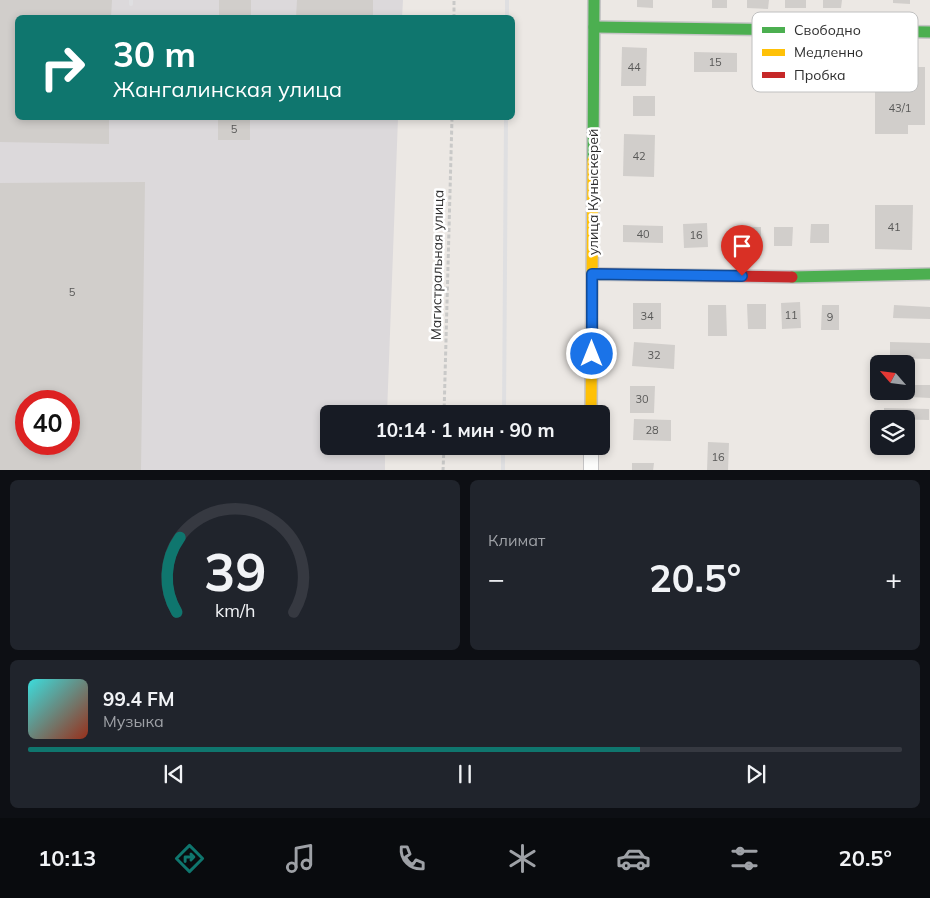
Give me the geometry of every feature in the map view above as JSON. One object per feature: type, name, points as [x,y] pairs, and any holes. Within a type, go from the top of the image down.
[{"type":"street","name":"улица Куныскерей","points":[[591,405],[594,0]]},
{"type":"street","points":[[594,27],[752,29]]},
{"type":"street","points":[[592,274],[820,277],[930,274]]},
{"type":"street","points":[[591,455],[591,470]]},
{"type":"path","points":[[454,0],[454,15]]},
{"type":"path","name":"Магистральная улица","points":[[444,405],[452,120]]},
{"type":"path","points":[[443,470],[444,455]]},
{"type":"shaded area","points":[[0,0],[403,0],[402,15],[15,15],[15,120],[398,120],[387,405],[320,405],[320,455],[385,455],[385,470],[0,470]]},
{"type":"building","points":[[0,0],[112,0],[111,15],[15,15],[15,120],[109,120],[109,144],[0,142]]},
{"type":"building","points":[[219,0],[251,0],[251,15],[219,15]]},
{"type":"building","points":[[297,0],[373,0],[373,15],[296,15]]},
{"type":"building","points":[[637,0],[653,0],[653,8],[637,7]]},
{"type":"building","points":[[712,0],[727,0],[727,8],[712,8]]},
{"type":"building","points":[[747,0],[769,0],[768,9],[747,8]]},
{"type":"building","points":[[785,0],[806,0],[806,8],[785,8]]},
{"type":"building","points":[[823,0],[842,0],[841,8],[823,8]]},
{"type":"building","points":[[893,0],[910,0],[910,4],[893,3]]},
{"type":"building","points":[[622,47],[647,48],[646,86],[621,86]]},
{"type":"building","points":[[694,52],[737,53],[737,72],[694,72]]},
{"type":"building","points":[[918,67],[925,67],[925,125],[908,125],[908,134],[875,134],[875,92],[918,92]]},
{"type":"building","points":[[633,96],[655,96],[655,116],[633,116]]},
{"type":"building","points":[[218,120],[250,120],[250,140],[218,140]]},
{"type":"building","points":[[624,134],[655,135],[654,177],[623,176]]},
{"type":"building","points":[[145,182],[141,470],[0,470],[0,183]]},
{"type":"building","points":[[875,205],[913,205],[912,250],[875,249]]},
{"type":"building","points":[[707,223],[708,247],[684,248],[683,224]]},
{"type":"building","points":[[811,224],[829,224],[829,243],[810,243]]},
{"type":"building","points":[[623,225],[663,226],[663,243],[623,242]]},
{"type":"building","points":[[736,227],[761,227],[761,250],[737,251]]},
{"type":"building","points":[[774,227],[793,227],[792,246],[774,246]]},
{"type":"building","points":[[800,302],[801,328],[782,329],[781,303]]},
{"type":"building","points":[[633,303],[661,303],[661,329],[633,329]]},
{"type":"building","points":[[747,304],[766,304],[766,329],[748,329]]},
{"type":"building","points":[[708,305],[726,305],[727,336],[708,336]]},
{"type":"building","points":[[822,305],[839,305],[839,330],[821,330]]},
{"type":"building","points":[[894,305],[930,307],[930,319],[893,318]]},
{"type":"building","points":[[634,342],[675,345],[674,369],[632,366]]},
{"type":"building","points":[[890,342],[930,343],[930,359],[915,359],[915,355],[890,355]]},
{"type":"building","points":[[915,385],[930,385],[930,398],[915,397]]},
{"type":"building","points":[[630,386],[655,386],[654,413],[630,413]]},
{"type":"building","points":[[884,408],[929,409],[929,420],[915,420],[915,410],[884,410]]},
{"type":"building","points":[[634,419],[671,420],[671,441],[633,440]]},
{"type":"building","points":[[708,442],[729,443],[728,470],[707,470]]},
{"type":"building","points":[[632,463],[654,463],[653,470],[632,470]]},
{"type":"railway","points":[[507,0],[507,15]]},
{"type":"railway","points":[[504,405],[506,120]]},
{"type":"railway","points":[[503,455],[503,470]]},
{"type":"traffic: fast","points":[[593,160],[594,0]]},
{"type":"traffic: fast","points":[[594,27],[752,29]]},
{"type":"traffic: fast","points":[[918,32],[930,32]]},
{"type":"traffic: fast","points":[[792,277],[930,274]]},
{"type":"traffic: slow","points":[[591,405],[593,160]]},
{"type":"traffic: jam","points":[[592,274],[792,277]]},
{"type":"route","points":[[592,354],[592,274],[742,276]]}]
